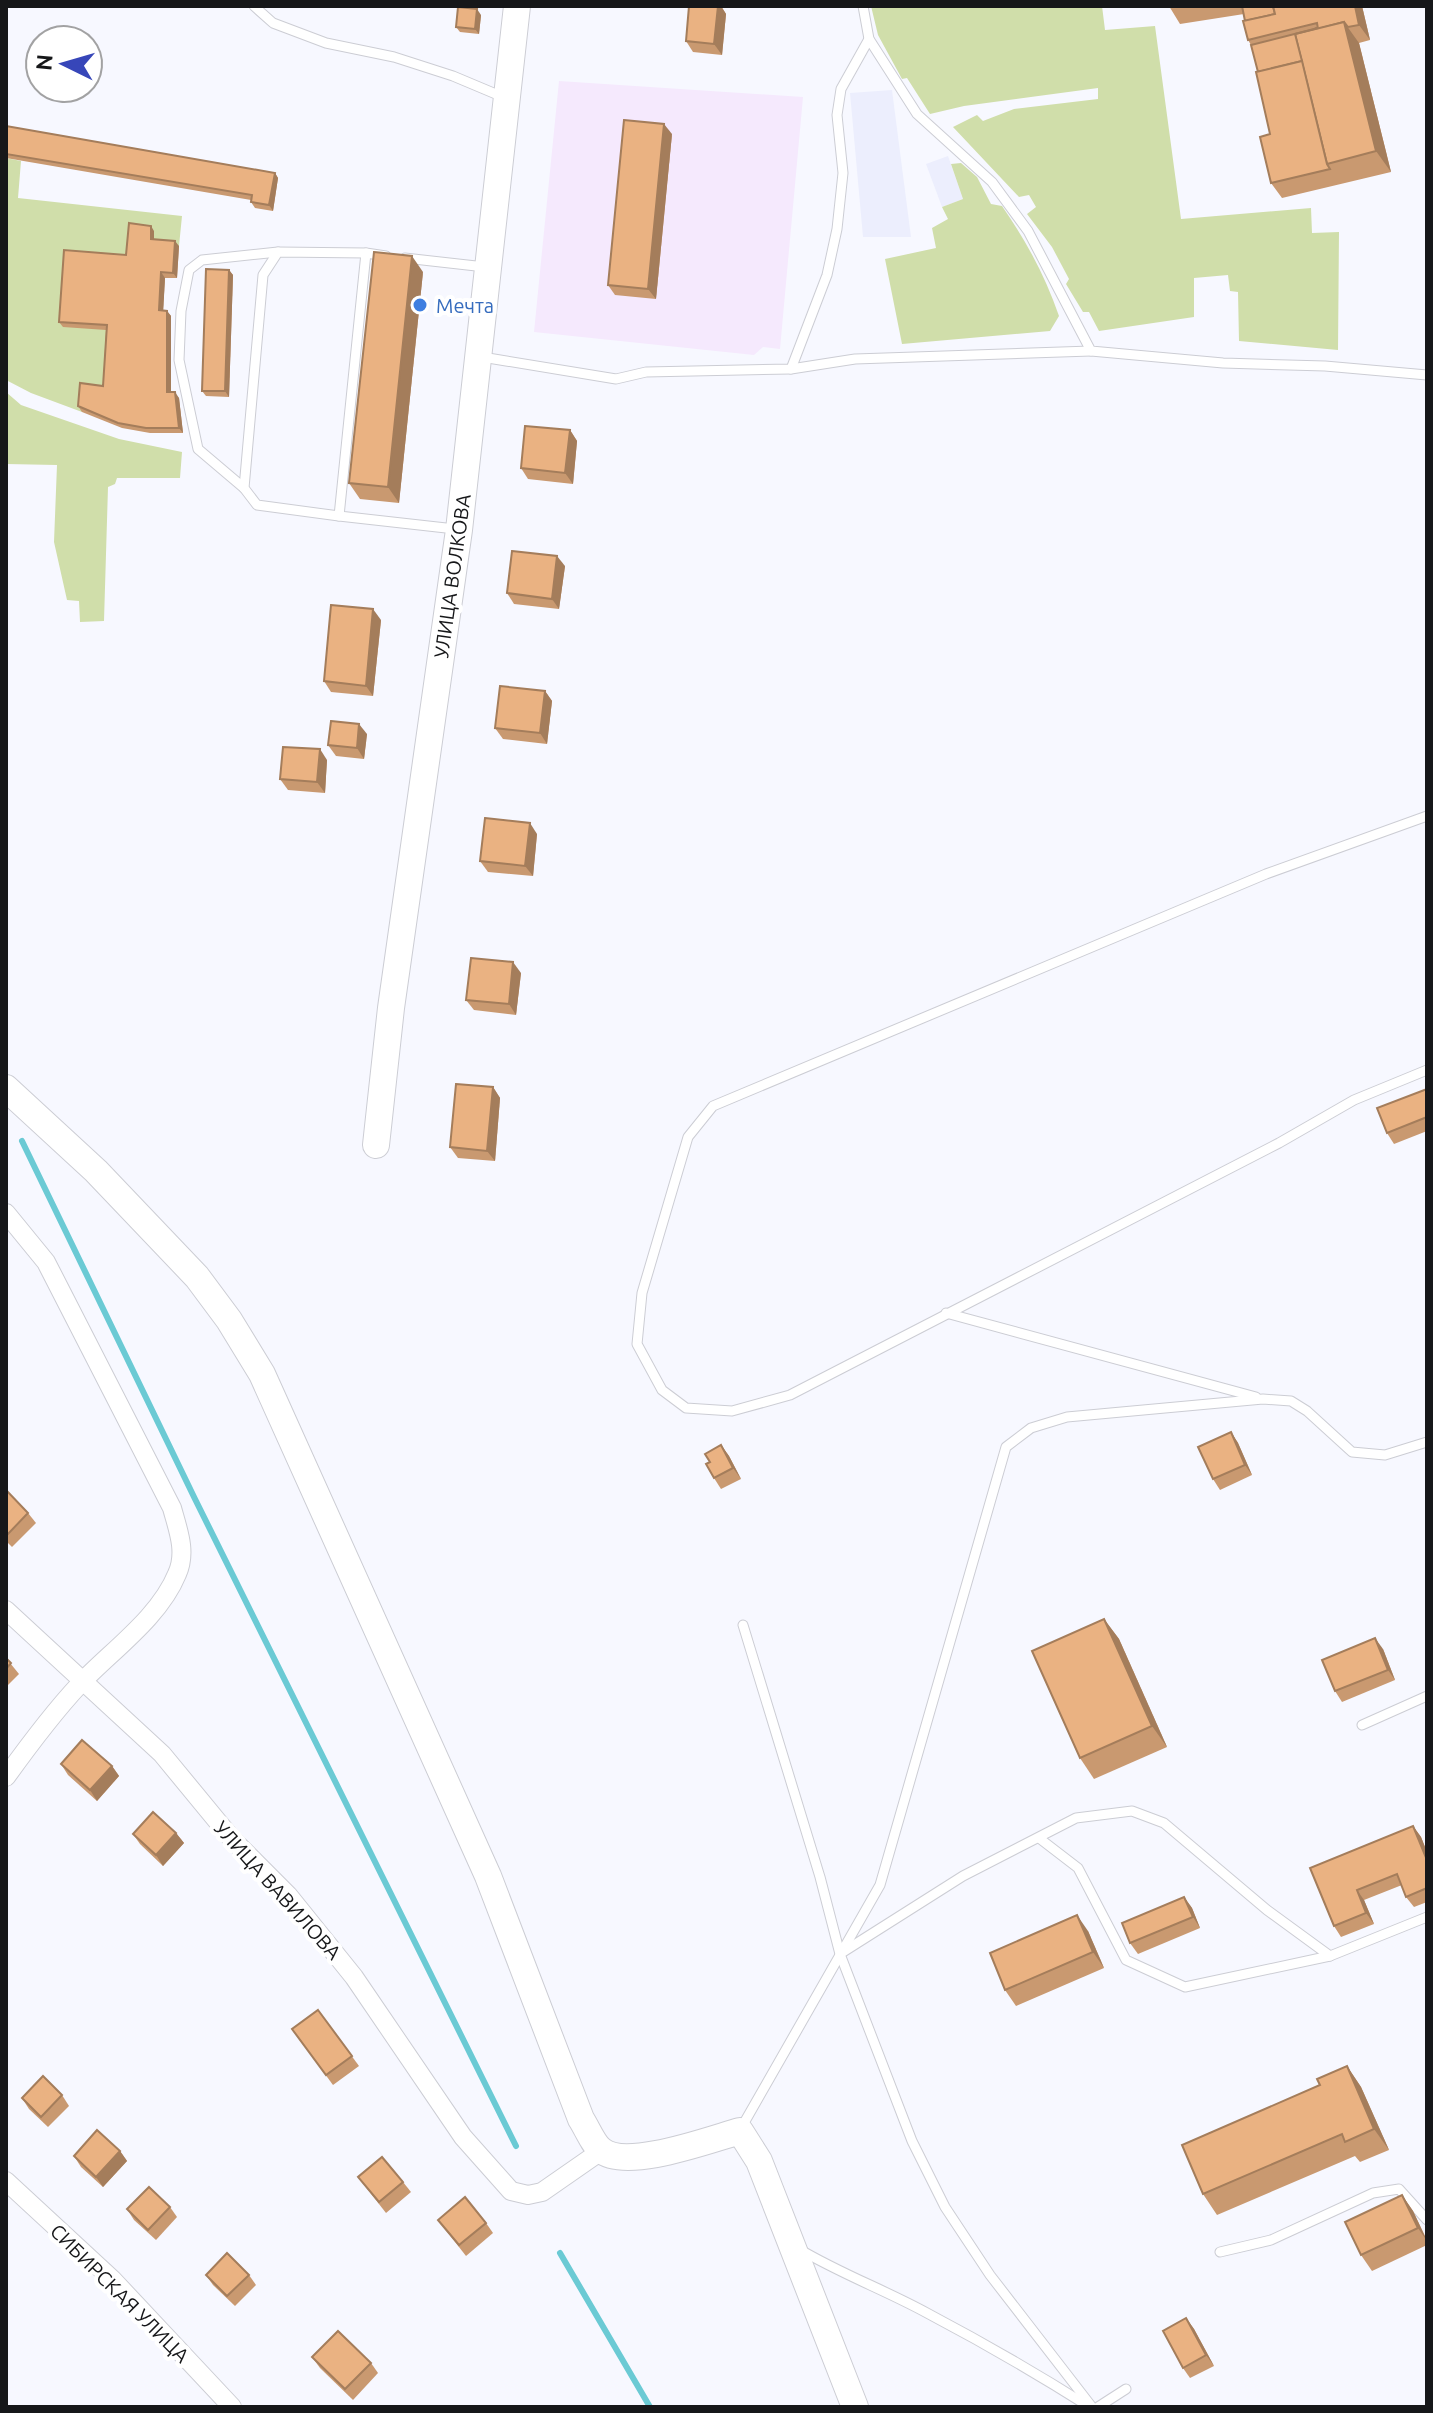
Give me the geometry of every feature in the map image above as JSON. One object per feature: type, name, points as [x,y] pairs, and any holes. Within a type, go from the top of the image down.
[{"type":"street","name":"УЛИЦА ВОЛКОВА","points":[[376,1145],[391,1008],[459,530],[517,6]]},
{"type":"street","points":[[6,1088],[96,1171],[197,1277],[229,1320],[262,1374],[488,1876],[581,2119],[601,2151],[619,2157],[652,2154],[740,2131],[759,2161],[855,2407]]},
{"type":"street","points":[[6,1213],[46,1262],[172,1508],[183,1547],[179,1572],[167,1594],[117,1650],[81,1682],[6,1777]]},
{"type":"street","name":"УЛИЦА ВАВИЛОВА","points":[[6,1610],[162,1754],[232,1839],[288,1895],[354,1977],[463,2137],[511,2191],[528,2195],[542,2192],[601,2151]]},
{"type":"street","name":"СИБИРСКАЯ УЛИЦА","points":[[6,2181],[112,2279],[232,2407]]},
{"type":"lane","points":[[254,6],[273,23],[326,43],[394,57],[453,76],[506,99]]},
{"type":"lane","points":[[863,6],[869,39],[917,114],[992,182],[1028,231],[1091,351]]},
{"type":"lane","points":[[791,369],[827,275],[837,229],[843,173],[837,115],[841,89],[869,39]]},
{"type":"lane","points":[[459,530],[257,505],[244,488],[198,449],[179,360],[181,311],[189,270],[202,260],[278,252],[366,253],[489,267]]},
{"type":"lane","points":[[244,488],[263,275],[278,252]]},
{"type":"lane","points":[[339,516],[366,253]]},
{"type":"lane","points":[[479,357],[616,379],[660,371],[791,369],[855,359],[1091,351],[1223,363],[1325,366],[1427,375]]},
{"type":"lane","points":[[1427,816],[1266,874],[713,1106],[688,1137],[642,1293],[637,1344],[662,1390],[686,1408],[732,1411],[790,1395],[1279,1143],[1354,1100],[1427,1070]]},
{"type":"lane","points":[[946,1313],[1263,1399]]},
{"type":"lane","points":[[740,2131],[880,1885],[1006,1447],[1031,1428],[1067,1417],[1263,1399],[1291,1401],[1352,1452],[1385,1455],[1427,1442]]},
{"type":"lane","points":[[743,1625],[820,1877],[840,1954],[912,2141],[945,2207],[990,2275],[1091,2407]]},
{"type":"lane","points":[[1362,1725],[1427,1696]]},
{"type":"lane","points":[[840,1954],[963,1876],[1076,1818],[1132,1811],[1164,1823],[1267,1910],[1330,1956]]},
{"type":"lane","points":[[1039,1838],[1078,1868],[1126,1960],[1185,1987],[1330,1956],[1427,1917]]},
{"type":"lane","points":[[1220,2252],[1271,2240],[1373,2193],[1399,2189],[1427,2220]]},
{"type":"lane","points":[[789,2244],[838,2272],[925,2311],[1091,2407]]},
{"type":"lane","points":[[1098,2407],[1126,2389]]},
{"type":"shaded area","points":[[559,81],[803,97],[780,349],[763,347],[754,355],[534,332]]},
{"type":"shaded area","points":[[892,90],[911,237],[863,237],[850,93]]},
{"type":"shaded area","points":[[948,156],[963,199],[942,207],[926,164]]},
{"type":"green space","points":[[871,6],[1102,6],[1105,30],[1155,26],[1181,219],[1311,208],[1312,233],[1339,232],[1338,350],[1239,341],[1238,292],[1230,291],[1228,275],[1194,278],[1194,317],[1099,331],[1089,312],[1083,312],[1066,284],[1069,279],[1052,247],[1027,214],[1036,207],[1029,195],[1019,197],[953,127],[977,115],[983,121],[1014,109],[1098,99],[1098,88],[964,106],[930,114],[907,78],[902,79],[878,35]]},
{"type":"green space","points":[[6,158],[21,161],[18,198],[182,216],[179,246],[154,245],[110,331],[107,391],[84,388],[82,412],[6,380]]},
{"type":"green space","points":[[961,163],[977,177],[991,204],[1002,206],[1011,219],[1041,272],[1059,316],[1050,331],[902,344],[885,259],[936,248],[932,228],[948,219],[942,207],[963,199],[951,164]]},
{"type":"green space","points":[[6,392],[21,405],[119,439],[182,452],[180,478],[117,478],[115,484],[108,487],[104,621],[80,622],[79,601],[67,600],[54,542],[57,465],[6,464]]},
{"type":"building","points":[[689,6],[718,6],[714,44],[686,41]]},
{"type":"building","points":[[1242,6],[1273,6],[1275,14],[1245,21]]},
{"type":"building","points":[[1273,6],[1355,6],[1359,25],[1348,27],[1344,22],[1318,29],[1317,23],[1248,40],[1243,21],[1275,14]]},
{"type":"building","points":[[458,7],[477,9],[475,29],[456,27]]},
{"type":"building","points":[[1344,22],[1376,151],[1327,164],[1295,34]]},
{"type":"building","points":[[1318,28],[1295,34],[1302,61],[1258,72],[1251,45]]},
{"type":"building","points":[[1302,61],[1330,169],[1271,183],[1260,137],[1270,134],[1256,72]]},
{"type":"building","points":[[624,120],[664,124],[648,289],[608,285]]},
{"type":"building","points":[[6,126],[275,173],[269,205],[251,202],[252,195],[6,154]]},
{"type":"building","points":[[129,223],[151,226],[151,239],[175,241],[173,273],[161,272],[159,310],[167,311],[167,392],[175,392],[179,428],[146,428],[118,423],[78,406],[80,383],[103,386],[107,325],[59,322],[64,250],[126,255]]},
{"type":"building","points":[[374,252],[412,256],[388,487],[349,483]]},
{"type":"building","points":[[206,269],[229,270],[225,391],[202,391]]},
{"type":"building","points":[[525,426],[570,430],[565,473],[521,468]]},
{"type":"building","points":[[512,551],[557,556],[552,599],[507,593]]},
{"type":"building","points":[[331,605],[373,609],[366,686],[324,681]]},
{"type":"building","points":[[500,686],[545,691],[540,733],[495,728]]},
{"type":"building","points":[[331,721],[359,724],[357,748],[328,745]]},
{"type":"building","points":[[283,747],[320,749],[317,782],[280,779]]},
{"type":"building","points":[[485,818],[530,823],[525,866],[480,861]]},
{"type":"building","points":[[471,958],[513,962],[509,1004],[466,1000]]},
{"type":"building","points":[[456,1084],[493,1087],[487,1151],[450,1147]]},
{"type":"building","points":[[1427,1089],[1427,1117],[1387,1133],[1377,1108]]},
{"type":"building","points":[[1231,1432],[1245,1465],[1213,1479],[1198,1447]]},
{"type":"building","points":[[721,1445],[733,1468],[714,1478],[706,1464],[710,1462],[705,1454]]},
{"type":"building","points":[[6,1490],[28,1513],[6,1536]]},
{"type":"building","points":[[1104,1619],[1152,1726],[1080,1758],[1032,1651]]},
{"type":"building","points":[[1375,1638],[1388,1670],[1335,1691],[1322,1660]]},
{"type":"building","points":[[82,1740],[112,1766],[90,1790],[61,1764]]},
{"type":"building","points":[[153,1812],[176,1833],[156,1855],[133,1834]]},
{"type":"building","points":[[1413,1826],[1427,1860],[1427,1888],[1406,1897],[1397,1874],[1357,1890],[1366,1913],[1334,1926],[1310,1868]]},
{"type":"building","points":[[1184,1897],[1193,1917],[1130,1943],[1122,1923]]},
{"type":"building","points":[[1077,1915],[1093,1952],[1005,1990],[990,1953]]},
{"type":"building","points":[[318,2010],[352,2056],[326,2075],[292,2029]]},
{"type":"building","points":[[1347,2066],[1374,2129],[1345,2142],[1342,2134],[1203,2194],[1182,2145],[1320,2085],[1317,2079]]},
{"type":"building","points":[[43,2076],[62,2095],[41,2117],[22,2098]]},
{"type":"building","points":[[97,2130],[120,2151],[96,2177],[74,2156]]},
{"type":"building","points":[[382,2157],[403,2182],[379,2202],[358,2177]]},
{"type":"building","points":[[149,2187],[170,2207],[148,2230],[127,2209]]},
{"type":"building","points":[[1402,2195],[1418,2228],[1361,2255],[1345,2222]]},
{"type":"building","points":[[465,2197],[486,2223],[459,2245],[438,2220]]},
{"type":"building","points":[[227,2253],[249,2275],[227,2296],[206,2275]]},
{"type":"building","points":[[1186,2318],[1206,2355],[1183,2368],[1163,2331]]},
{"type":"building","points":[[338,2331],[371,2363],[345,2389],[312,2357]]},
{"type":"waterway","points":[[22,1141],[195,1499],[516,2146]]},
{"type":"waterway","points":[[560,2253],[650,2407]]},
{"type":"place","name":"Мечта","points":[[420,305]]}]
